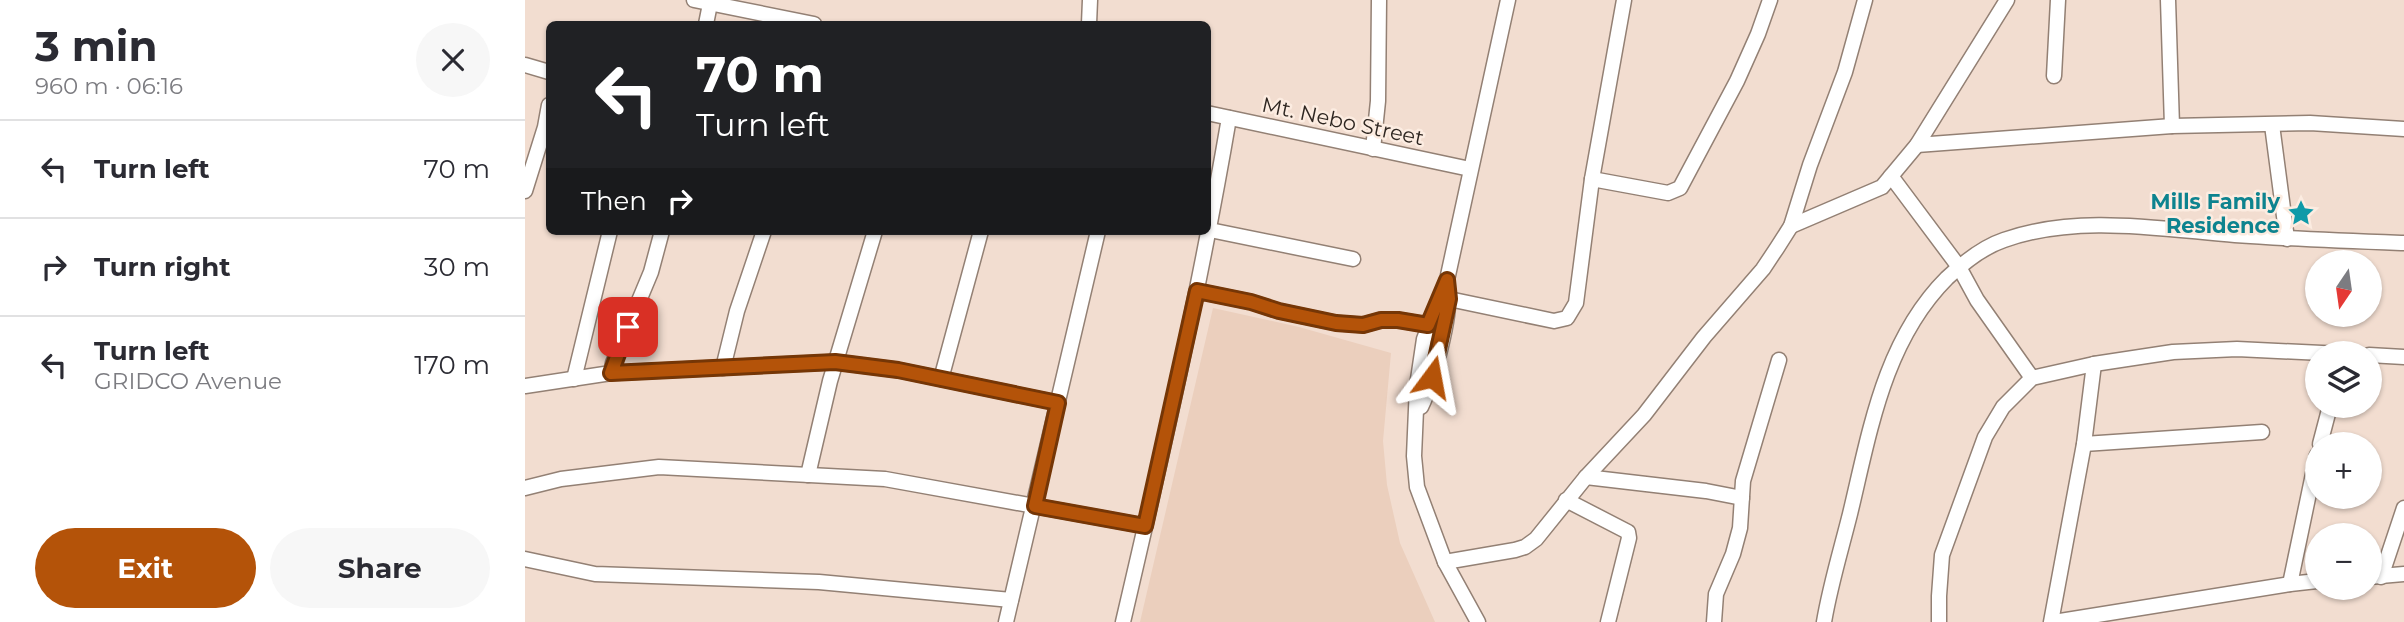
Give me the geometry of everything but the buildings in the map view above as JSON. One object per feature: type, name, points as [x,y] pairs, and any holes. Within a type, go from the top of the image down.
[{"type":"street","points":[[694,0],[798,21]]},
{"type":"street","points":[[1089,21],[1090,0]]},
{"type":"street","points":[[1373,149],[1378,102],[1380,0]]},
{"type":"street","points":[[1478,622],[1445,562],[1417,487],[1413,456],[1417,386],[1428,325],[1447,280],[1508,0]]},
{"type":"street","points":[[1449,299],[1554,321],[1567,318],[1576,303],[1592,178],[1624,0]]},
{"type":"street","points":[[1592,178],[1668,193],[1680,188],[1737,81],[1770,0]]},
{"type":"street","points":[[1445,562],[1525,547],[1537,540],[1566,500],[1644,415],[1704,337],[1763,269],[1791,226],[1810,165],[1845,72],[1865,0]]},
{"type":"street","points":[[1791,226],[1882,187],[1917,145],[2007,0]]},
{"type":"street","points":[[2054,75],[2059,0]]},
{"type":"street","points":[[2168,0],[2172,126]]},
{"type":"street","points":[[707,21],[710,4]]},
{"type":"street","points":[[525,65],[546,71]]},
{"type":"street","points":[[525,191],[530,158],[546,113]]},
{"type":"street","name":"Mt. Nebo Street","points":[[1211,114],[1470,170]]},
{"type":"street","points":[[1211,218],[1229,118]]},
{"type":"street","points":[[1917,145],[2172,126],[2310,123],[2404,129]]},
{"type":"street","points":[[2271,125],[2287,239]]},
{"type":"street","points":[[1891,176],[1959,267],[1977,300],[2032,378]]},
{"type":"street","points":[[1211,224],[1353,259]]},
{"type":"street","points":[[1823,622],[1867,441],[1887,372],[1916,316],[1932,293],[1959,267],[2002,240],[2043,229],[2120,226],[2287,239],[2404,243]]},
{"type":"street","points":[[574,379],[609,235]]},
{"type":"street","points":[[611,373],[651,272],[661,235]]},
{"type":"street","points":[[723,368],[737,311],[763,235]]},
{"type":"street","points":[[808,475],[835,362],[874,235]]},
{"type":"street","points":[[941,379],[980,235]]},
{"type":"street","points":[[1006,622],[1097,235]]},
{"type":"street","points":[[1123,622],[1208,235]]},
{"type":"street","points":[[1417,415],[1432,377],[1449,299],[1447,280]]},
{"type":"street","points":[[1197,291],[1336,323],[1363,325],[1381,320],[1398,320],[1428,325]]},
{"type":"street","points":[[1939,622],[1938,596],[1942,555],[1985,437],[2003,407],[2032,378],[2094,364],[2173,352],[2237,349],[2305,352]]},
{"type":"street","points":[[2382,356],[2404,357]]},
{"type":"street","points":[[1714,622],[1716,594],[1733,554],[1740,528],[1743,481],[1748,460],[1779,359]]},
{"type":"street","points":[[525,386],[611,373],[835,362],[898,370],[1058,403]]},
{"type":"street","points":[[2094,364],[2084,444],[2053,622],[2305,583]]},
{"type":"street","points":[[2084,444],[2262,432]]},
{"type":"street","points":[[525,488],[561,479],[659,467],[885,479],[1145,526]]},
{"type":"street","points":[[1586,477],[1706,491],[1742,498]]},
{"type":"street","points":[[1566,500],[1628,532],[1629,538],[1608,622]]},
{"type":"street","points":[[2382,560],[2404,508]]},
{"type":"street","points":[[2290,584],[2306,509]]},
{"type":"street","points":[[525,559],[595,573],[818,582],[1011,600]]},
{"type":"street","points":[[2382,576],[2404,574]]},
{"type":"shaded area","points":[[1213,308],[1299,327],[1391,353],[1383,441],[1387,485],[1400,543],[1435,622],[1140,622]]},
{"type":"place","name":"Mills Family Residence","points":[[2301,213]]},
{"type":"route","points":[[628,327],[611,373],[835,362],[898,370],[1058,403],[1035,506],[1145,526],[1197,291],[1336,323],[1363,325],[1381,320],[1398,320],[1428,325],[1447,280],[1449,299],[1432,377]]}]
